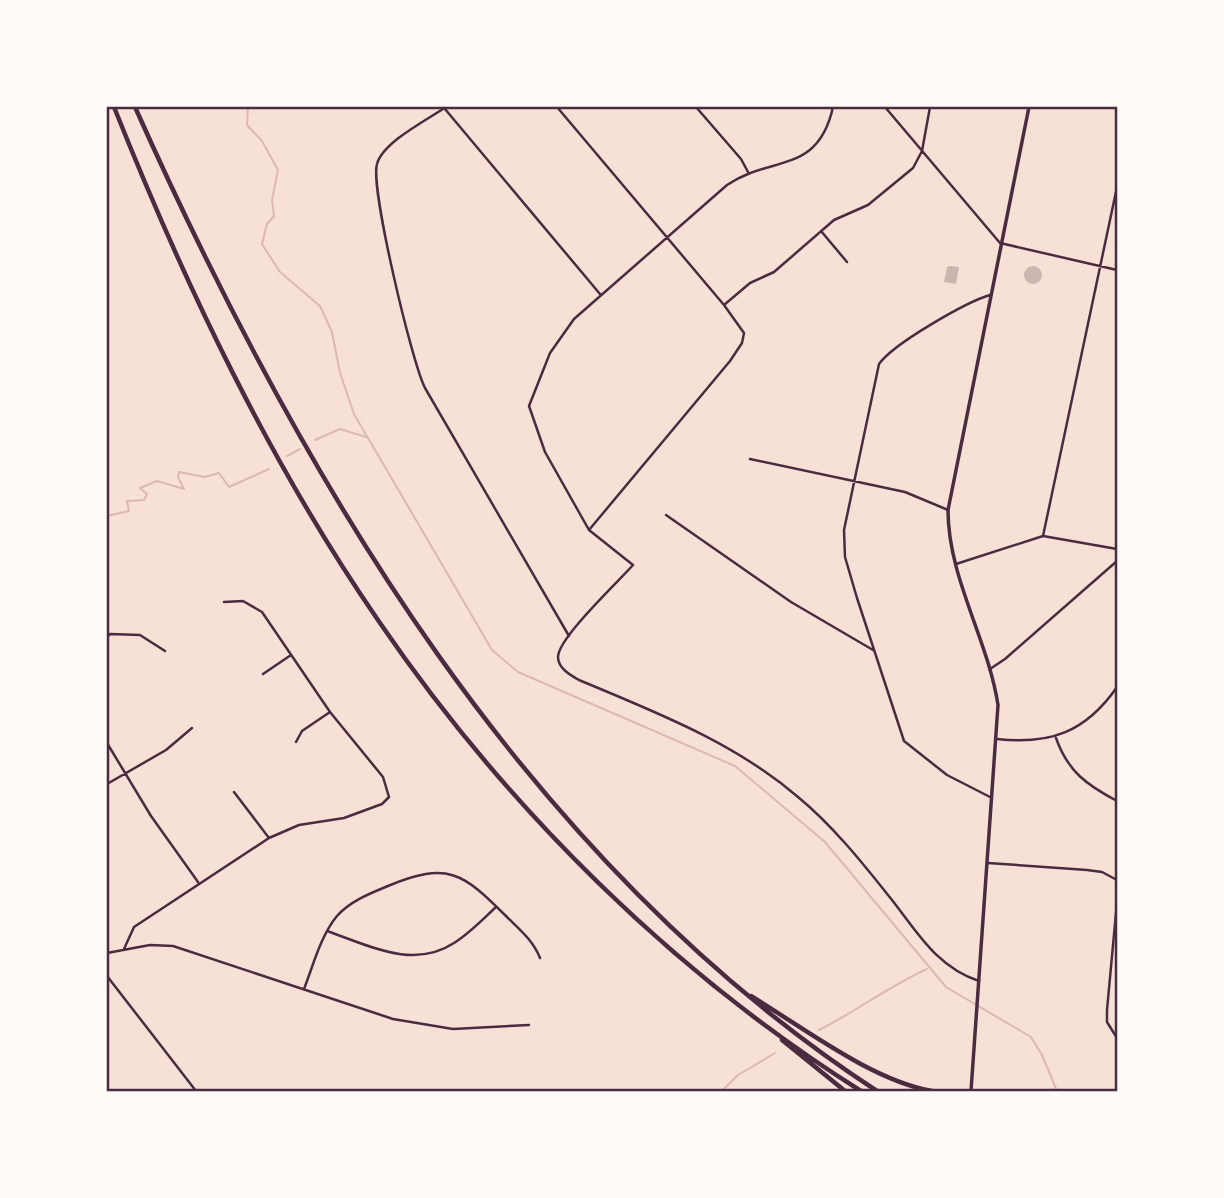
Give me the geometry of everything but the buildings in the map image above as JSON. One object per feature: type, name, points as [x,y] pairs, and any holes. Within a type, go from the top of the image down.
[{"type":"highway","points":[[114,107],[174,248],[246,395],[331,547],[397,648],[471,743],[559,840],[669,946],[772,1030],[861,1091]]},
{"type":"highway","points":[[135,107],[196,239],[277,393],[360,534],[439,656],[503,743],[572,827],[648,906],[735,985],[814,1047],[877,1091]]},
{"type":"highway","points":[[735,985],[796,1026],[882,1073],[908,1085],[932,1091]]},
{"type":"highway","points":[[772,1030],[796,1054],[845,1091]]},
{"type":"main road","points":[[971,1091],[998,705],[990,669],[956,564],[949,535],[948,510],[1029,107]]},
{"type":"street","points":[[569,636],[425,388],[414,359],[383,221],[376,167],[380,157],[400,137],[445,107],[600,295]]},
{"type":"street","points":[[557,107],[724,305],[744,333],[742,343],[589,530]]},
{"type":"street","points":[[696,107],[741,159],[748,172]]},
{"type":"street","points":[[833,107],[826,130],[804,155],[795,161],[748,172],[727,185],[574,319],[550,353],[529,406],[545,452],[589,530],[634,565],[569,636],[558,653],[558,661],[567,673],[720,743],[783,785],[838,836],[939,959],[964,976],[979,981]]},
{"type":"street","points":[[885,107],[1000,243],[1117,270]]},
{"type":"street","points":[[724,305],[750,283],[774,272],[841,216],[868,205],[913,168],[922,151],[930,107]]},
{"type":"street","points":[[1043,536],[1117,187]]},
{"type":"street","points":[[821,231],[847,262]]},
{"type":"street","points":[[990,295],[970,302],[883,358],[877,370],[844,530],[845,557],[904,741],[947,775],[992,798]]},
{"type":"street","points":[[750,459],[855,479],[905,492],[948,510]]},
{"type":"street","points":[[666,515],[792,602],[873,649]]},
{"type":"street","points":[[956,564],[1043,536],[1117,550]]},
{"type":"street","points":[[990,669],[1117,561]]},
{"type":"street","points":[[124,949],[134,926],[269,838],[299,825],[344,818],[382,804],[389,797],[383,777],[330,712],[256,606],[243,601],[224,602]]},
{"type":"street","points":[[107,637],[110,634],[140,635],[166,651]]},
{"type":"street","points":[[262,674],[291,655]]},
{"type":"street","points":[[997,739],[1024,742],[1056,738],[1087,718],[1117,687]]},
{"type":"street","points":[[296,742],[302,731],[330,712]]},
{"type":"street","points":[[107,784],[166,750],[192,728]]},
{"type":"street","points":[[1056,738],[1065,760],[1079,778],[1117,801]]},
{"type":"street","points":[[107,743],[151,816],[198,882]]},
{"type":"street","points":[[234,792],[269,838]]},
{"type":"street","points":[[988,863],[1094,871],[1117,880]]},
{"type":"street","points":[[304,989],[327,931],[336,918],[356,902],[407,878],[429,872],[456,876],[474,884],[530,940],[540,958]]},
{"type":"street","points":[[1117,902],[1110,960],[1107,1022],[1117,1038]]},
{"type":"street","points":[[327,931],[392,954],[433,951],[454,943],[496,907]]},
{"type":"street","points":[[107,953],[150,945],[173,946],[393,1019],[453,1029],[529,1025]]},
{"type":"street","points":[[1110,960],[1117,962]]},
{"type":"street","points":[[107,976],[196,1091]]},
{"type":"waterway","points":[[248,107],[247,125],[262,141],[278,170],[272,200],[274,216],[267,224],[262,244],[280,272],[320,306],[332,332],[340,373],[354,414],[492,650],[518,672],[735,766],[825,842],[946,987],[1031,1037],[1042,1055],[1057,1091]]},
{"type":"waterway","points":[[315,440],[340,429],[366,437]]},
{"type":"waterway","points":[[287,456],[300,449]]},
{"type":"waterway","points":[[107,516],[129,511],[127,501],[144,500],[147,494],[140,488],[157,481],[184,489],[178,477],[179,472],[205,477],[219,473],[229,487],[269,469]]},
{"type":"waterway","points":[[819,1030],[927,969]]},
{"type":"waterway","points":[[722,1091],[738,1075],[775,1053]]}]
